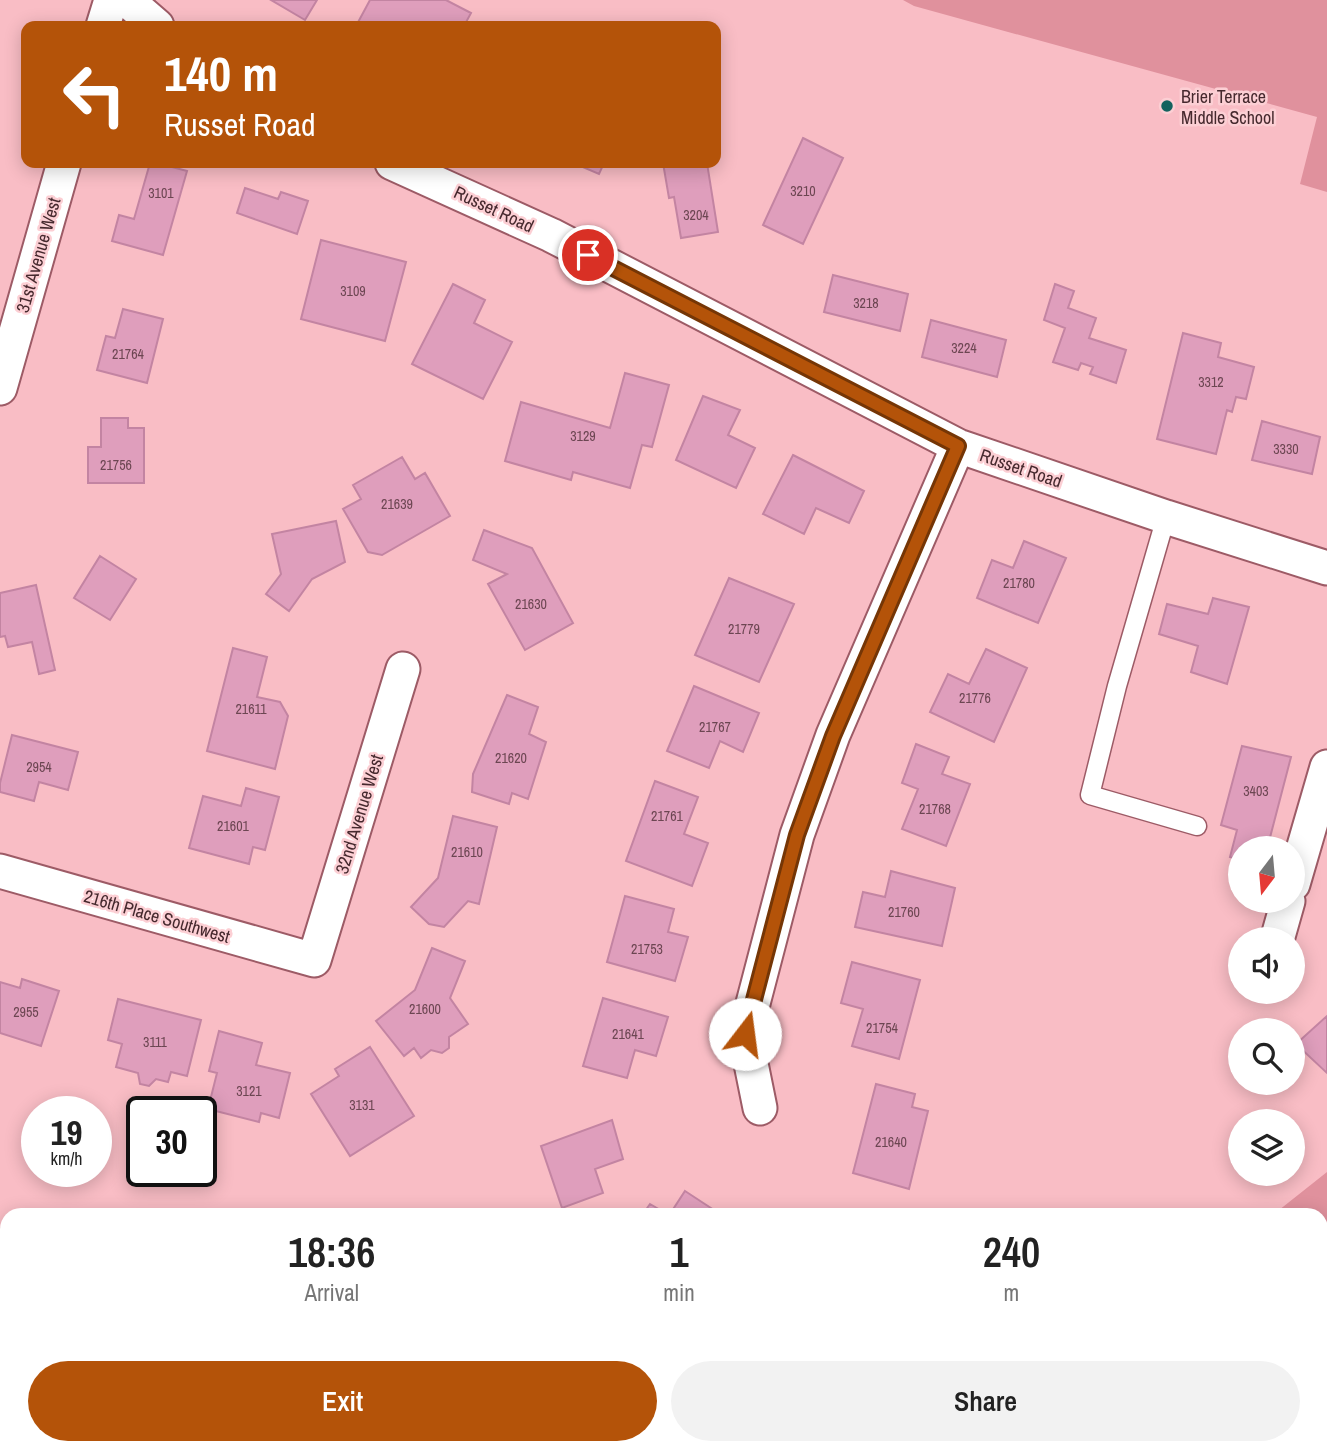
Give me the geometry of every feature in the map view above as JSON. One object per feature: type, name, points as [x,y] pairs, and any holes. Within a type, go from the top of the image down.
[{"type":"street","points":[[105,21],[111,0]]},
{"type":"street","points":[[127,0],[151,21]]},
{"type":"street","name":"31st Avenue West","points":[[0,388],[63,168]]},
{"type":"street","name":"Russet Road","points":[[403,168],[557,239],[958,446],[1166,517],[1327,568]]},
{"type":"street","points":[[760,1108],[745,1034],[797,835],[833,736],[958,446]]},
{"type":"street","name":"32nd Avenue West","points":[[314,960],[403,669]]},
{"type":"street","points":[[1306,839],[1327,767]]},
{"type":"street","name":"216th Place Southwest","points":[[0,871],[314,960]]},
{"type":"lane","points":[[1166,517],[1117,686],[1090,795],[1197,826]]},
{"type":"shaded area","points":[[903,0],[1327,0],[1327,192],[1300,184],[1317,117],[914,6]]},
{"type":"shaded area","points":[[1327,1172],[1327,1208],[1282,1208]]},
{"type":"building","points":[[271,0],[317,0],[305,20]]},
{"type":"building","points":[[370,0],[446,0],[471,13],[467,21],[359,21]]},
{"type":"building","points":[[803,138],[843,158],[803,244],[763,225]]},
{"type":"building","points":[[149,168],[176,168],[187,171],[163,255],[112,241],[119,215],[134,219]]},
{"type":"building","points":[[585,168],[602,168],[599,174]]},
{"type":"building","points":[[664,168],[708,168],[718,232],[681,238],[674,197],[669,198]]},
{"type":"building","points":[[245,188],[278,199],[281,192],[308,201],[297,234],[237,213]]},
{"type":"building","points":[[321,240],[406,262],[385,341],[301,319]]},
{"type":"building","points":[[833,275],[908,294],[900,331],[824,312]]},
{"type":"building","points":[[453,284],[485,300],[474,323],[512,342],[483,399],[412,364]]},
{"type":"building","points":[[1055,284],[1074,291],[1068,308],[1096,318],[1089,338],[1126,350],[1116,383],[1090,374],[1093,367],[1081,363],[1078,370],[1053,362],[1065,328],[1044,320]]},
{"type":"building","points":[[123,309],[163,319],[147,383],[97,370],[106,336],[115,338]]},
{"type":"building","points":[[931,320],[1006,340],[997,377],[922,357]]},
{"type":"building","points":[[1183,333],[1221,343],[1218,357],[1254,367],[1246,399],[1236,397],[1232,412],[1227,410],[1216,454],[1157,439]]},
{"type":"building","points":[[625,373],[669,385],[652,447],[642,445],[630,488],[573,472],[571,480],[505,461],[521,402],[610,428]]},
{"type":"building","points":[[703,396],[740,410],[728,435],[755,448],[736,488],[676,460]]},
{"type":"building","points":[[101,418],[128,418],[128,428],[144,428],[144,483],[88,483],[88,447],[101,447]]},
{"type":"building","points":[[1262,421],[1320,437],[1312,474],[1252,460]]},
{"type":"building","points":[[793,455],[864,491],[849,523],[816,508],[804,534],[763,514]]},
{"type":"building","points":[[402,457],[415,479],[425,473],[450,516],[382,555],[368,552],[343,509],[361,499],[353,485]]},
{"type":"building","points":[[336,521],[345,562],[312,579],[289,611],[266,594],[281,574],[272,534]]},
{"type":"building","points":[[484,530],[532,548],[573,623],[525,650],[488,584],[507,574],[473,560]]},
{"type":"building","points":[[1024,541],[1066,558],[1038,623],[977,598],[992,560],[1013,568]]},
{"type":"building","points":[[100,556],[136,579],[110,620],[74,598]]},
{"type":"building","points":[[729,578],[794,604],[759,682],[695,655]]},
{"type":"building","points":[[36,585],[55,670],[39,674],[32,642],[8,647],[5,636],[0,637],[0,593]]},
{"type":"building","points":[[1213,598],[1249,607],[1227,684],[1191,672],[1198,646],[1159,634],[1167,604],[1208,614]]},
{"type":"building","points":[[233,648],[267,657],[257,697],[280,702],[288,716],[275,769],[207,751]]},
{"type":"building","points":[[986,649],[1027,668],[994,742],[930,712],[948,674],[969,684]]},
{"type":"building","points":[[694,686],[759,713],[743,752],[720,741],[709,768],[667,751]]},
{"type":"building","points":[[507,695],[538,707],[529,734],[546,742],[528,799],[512,793],[509,804],[472,792],[473,774]]},
{"type":"building","points":[[12,735],[78,752],[68,790],[39,782],[34,801],[0,792]]},
{"type":"building","points":[[916,744],[949,757],[942,774],[970,784],[946,846],[902,829],[918,789],[902,783]]},
{"type":"building","points":[[1242,746],[1291,757],[1270,836],[1235,836],[1237,830],[1221,825]]},
{"type":"building","points":[[655,781],[698,797],[684,834],[708,843],[692,886],[626,861]]},
{"type":"building","points":[[246,788],[279,797],[265,850],[253,847],[249,864],[189,848],[203,796],[241,806]]},
{"type":"building","points":[[453,816],[497,827],[479,904],[468,901],[444,927],[429,924],[411,907],[438,878]]},
{"type":"building","points":[[891,871],[955,888],[942,946],[855,927],[863,892],[885,897]]},
{"type":"building","points":[[625,896],[674,909],[668,932],[688,937],[675,981],[607,962]]},
{"type":"building","points":[[432,948],[465,961],[450,998],[468,1024],[449,1037],[449,1048],[442,1053],[431,1050],[421,1058],[414,1048],[404,1056],[376,1021],[415,990]]},
{"type":"building","points":[[852,962],[920,980],[899,1059],[852,1046],[863,1009],[841,1003]]},
{"type":"building","points":[[22,979],[59,991],[41,1046],[0,1033],[0,982],[20,988]]},
{"type":"building","points":[[603,998],[668,1017],[656,1056],[635,1050],[627,1078],[583,1066]]},
{"type":"building","points":[[118,999],[201,1020],[187,1076],[171,1072],[168,1082],[156,1079],[149,1086],[140,1084],[138,1073],[116,1067],[122,1044],[108,1040]]},
{"type":"building","points":[[1327,1016],[1327,1073],[1305,1052],[1305,1036]]},
{"type":"building","points":[[219,1031],[262,1043],[256,1065],[290,1073],[279,1118],[261,1113],[259,1122],[217,1111],[217,1096],[211,1096],[217,1073],[209,1071]]},
{"type":"building","points":[[370,1047],[414,1116],[350,1156],[311,1094],[339,1076],[335,1069]]},
{"type":"building","points":[[876,1084],[915,1094],[912,1107],[928,1111],[909,1189],[853,1173]]},
{"type":"building","points":[[612,1120],[623,1159],[595,1169],[603,1193],[562,1208],[541,1146]]},
{"type":"building","points":[[685,1191],[711,1208],[674,1208]]},
{"type":"place","name":"Brier Terrace Middle School","points":[[1167,106]]},
{"type":"route","points":[[588,255],[958,446],[833,736],[797,835],[745,1034]]}]
